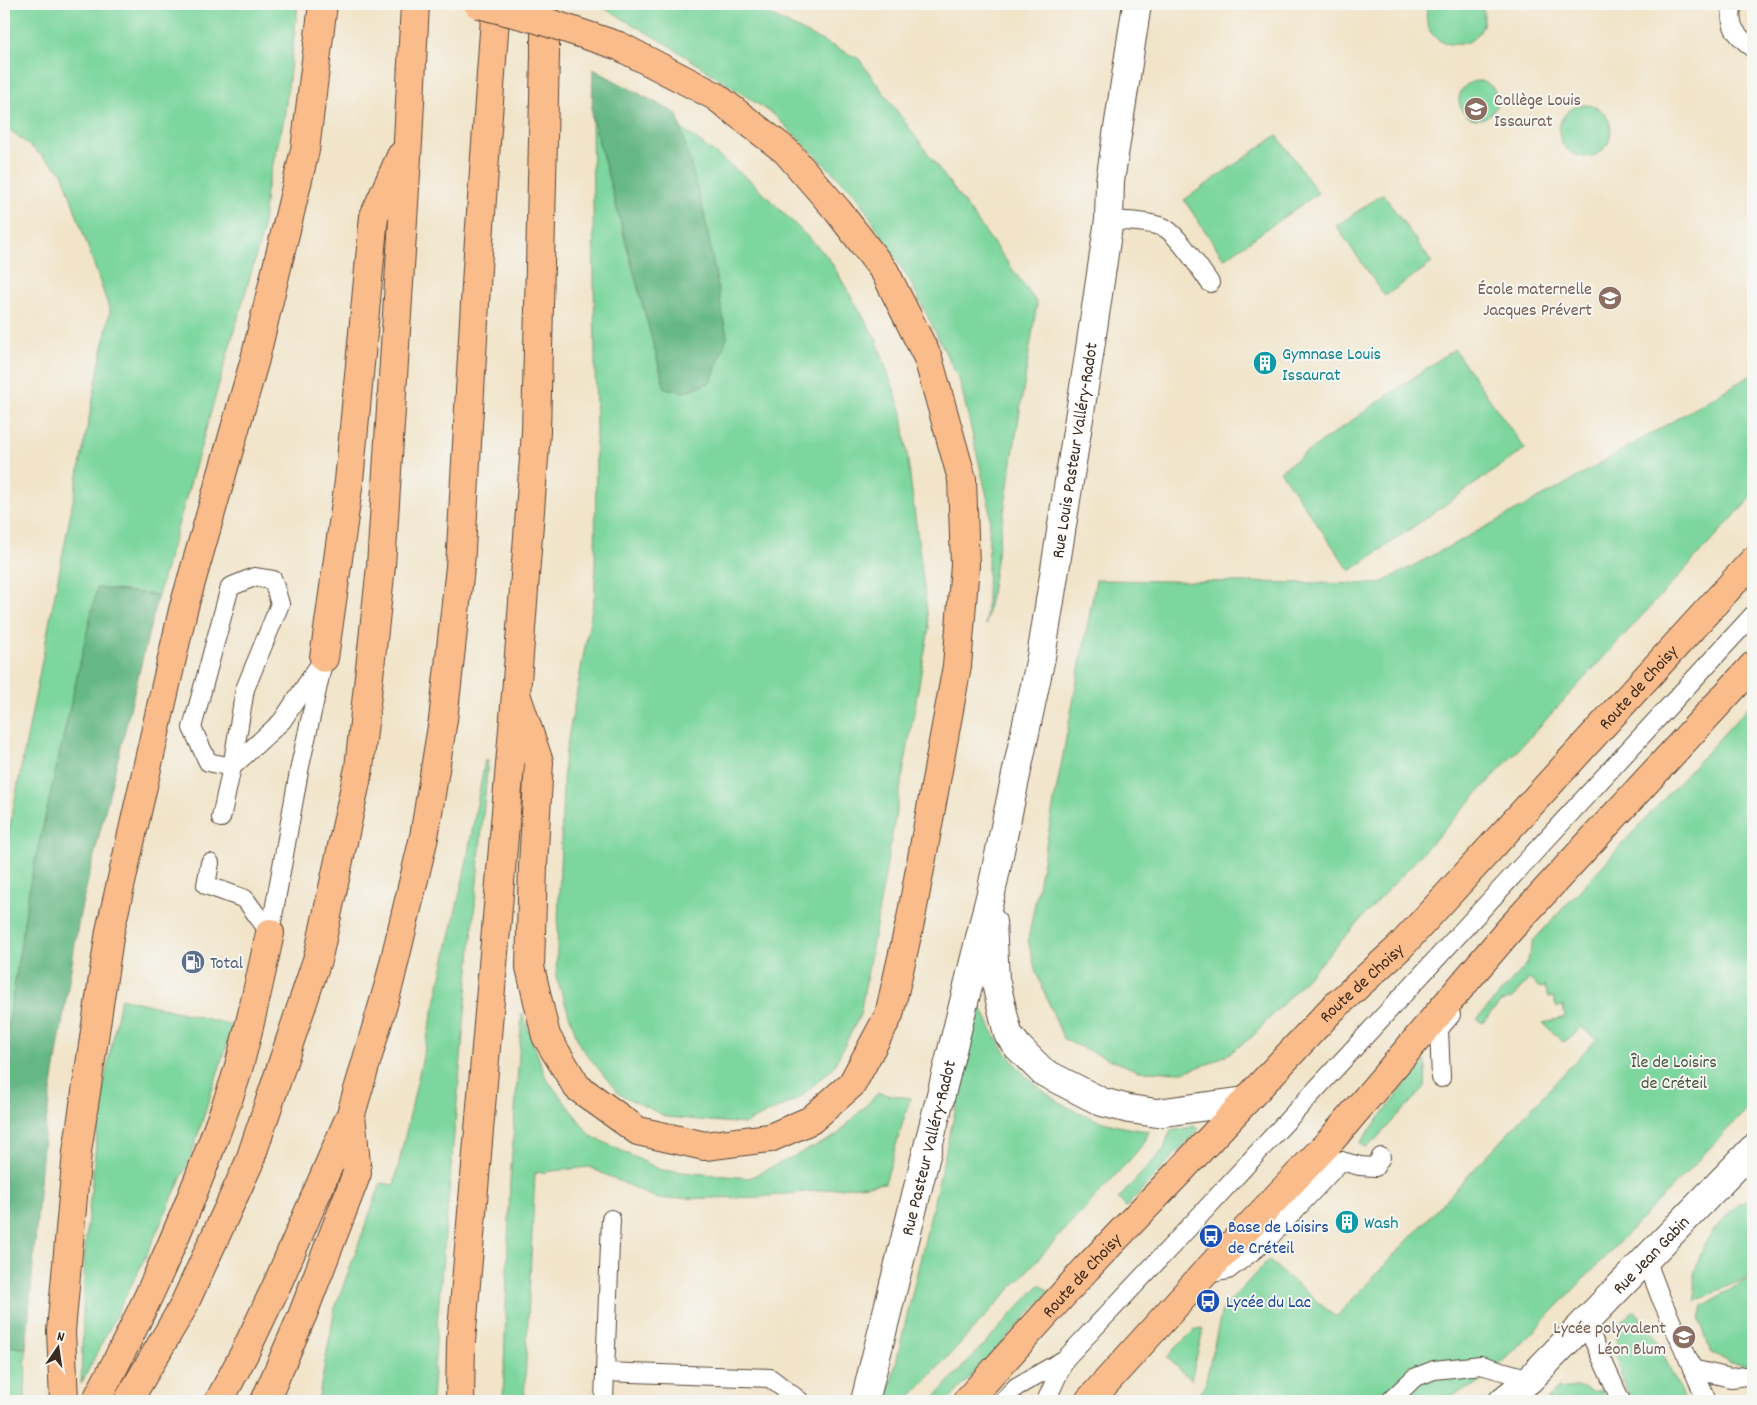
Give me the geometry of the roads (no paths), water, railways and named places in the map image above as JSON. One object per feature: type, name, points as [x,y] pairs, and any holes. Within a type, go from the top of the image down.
[{"type":"main road","points":[[64,1401],[61,1331],[77,1152],[110,931],[183,610],[255,359],[305,150],[323,4]]},
{"type":"main road","points":[[128,1401],[182,1309],[249,1163],[320,947],[359,768],[381,566],[415,4]]},
{"type":"main road","points":[[478,4],[537,19],[619,46],[715,96],[786,151],[838,211],[885,272],[928,358],[962,479],[965,564],[957,666],[911,918],[889,1015],[852,1084],[810,1120],[770,1138],[704,1146],[638,1131],[577,1088],[546,1036],[530,967],[539,762],[516,694]]},
{"type":"main road","points":[[219,1401],[276,1287],[351,1114],[389,984],[424,837],[443,720],[460,567],[478,258],[496,4]]},
{"type":"main road","points":[[460,1401],[461,1342],[516,694],[536,432],[545,4]]},
{"type":"main road","points":[[324,658],[349,481],[374,216],[408,141]]},
{"type":"main road","name":"Route de Choisy","points":[[967,1401],[1083,1273],[1244,1101],[1331,1010],[1400,947],[1753,561]]},
{"type":"main road","points":[[1089,1401],[1203,1276],[1336,1150],[1510,929],[1753,666]]},
{"type":"main road","points":[[96,1401],[167,1258],[204,1165],[237,1075],[251,1022],[270,933]]},
{"type":"main road","points":[[265,1401],[302,1316],[357,1173],[351,1114]]},
{"type":"street","name":"Rue Louis Pasteur Valléry-Radot","points":[[991,893],[1041,657],[1066,505],[1108,220],[1110,181],[1137,4]]},
{"type":"street","points":[[991,893],[995,978],[1008,1034],[1043,1072],[1102,1102],[1129,1109],[1157,1113],[1244,1101]]},
{"type":"street","name":"Rue Pasteur Valléry-Radot","points":[[865,1401],[991,893]]},
{"type":"street","name":"Rue Jean Gabin","points":[[1503,1401],[1530,1379],[1753,1148]]},
{"type":"lane","points":[[1733,4],[1731,12],[1732,24],[1736,34],[1753,48]]},
{"type":"lane","points":[[1108,220],[1130,221],[1164,227],[1176,236],[1210,283]]},
{"type":"lane","points":[[220,818],[232,767],[245,689],[280,604],[273,580],[254,577],[230,587],[192,728],[208,762],[232,767]]},
{"type":"lane","name":"Route de Choisy","points":[[1003,1401],[1016,1387],[1065,1359],[1187,1230],[1753,615]]},
{"type":"lane","points":[[232,767],[282,721],[324,658]]},
{"type":"lane","points":[[270,933],[300,766],[324,658]]},
{"type":"lane","points":[[210,864],[206,884],[245,899],[270,933]]},
{"type":"lane","points":[[1440,1078],[1439,1029],[1497,962],[1510,929]]},
{"type":"lane","points":[[1336,1150],[1360,1166],[1375,1167],[1381,1157]]},
{"type":"lane","points":[[604,1401],[611,1219]]},
{"type":"lane","points":[[1646,1259],[1660,1296],[1707,1401]]},
{"type":"lane","points":[[1585,1322],[1621,1401]]},
{"type":"lane","name":"Route de Choisy","points":[[1046,1401],[1065,1359]]},
{"type":"lane","points":[[1390,1401],[1414,1378],[1434,1370],[1481,1365],[1530,1379]]},
{"type":"lane","points":[[1692,1369],[1731,1378],[1753,1375]]},
{"type":"lane","points":[[605,1372],[770,1378],[800,1401]]},
{"type":"place","name":"Collège Louis Issaurat","points":[[1476,109]]},
{"type":"place","name":"École maternelle Jacques Prévert","points":[[1610,298]]},
{"type":"place","name":"Gymnase Louis Issaurat","points":[[1265,363]]},
{"type":"place","name":"Total","points":[[193,962]]},
{"type":"place","name":"Wash","points":[[1347,1222]]},
{"type":"place","name":"Base de Loisirs de Créteil","points":[[1211,1236]]},
{"type":"place","name":"Lycée du Lac","points":[[1208,1301]]},
{"type":"place","name":"Lycée polyvalent Léon Blum","points":[[1684,1337]]},
{"type":"park label","name":"Île de Loisirs de Créteil","points":[[1674,1071]]}]
